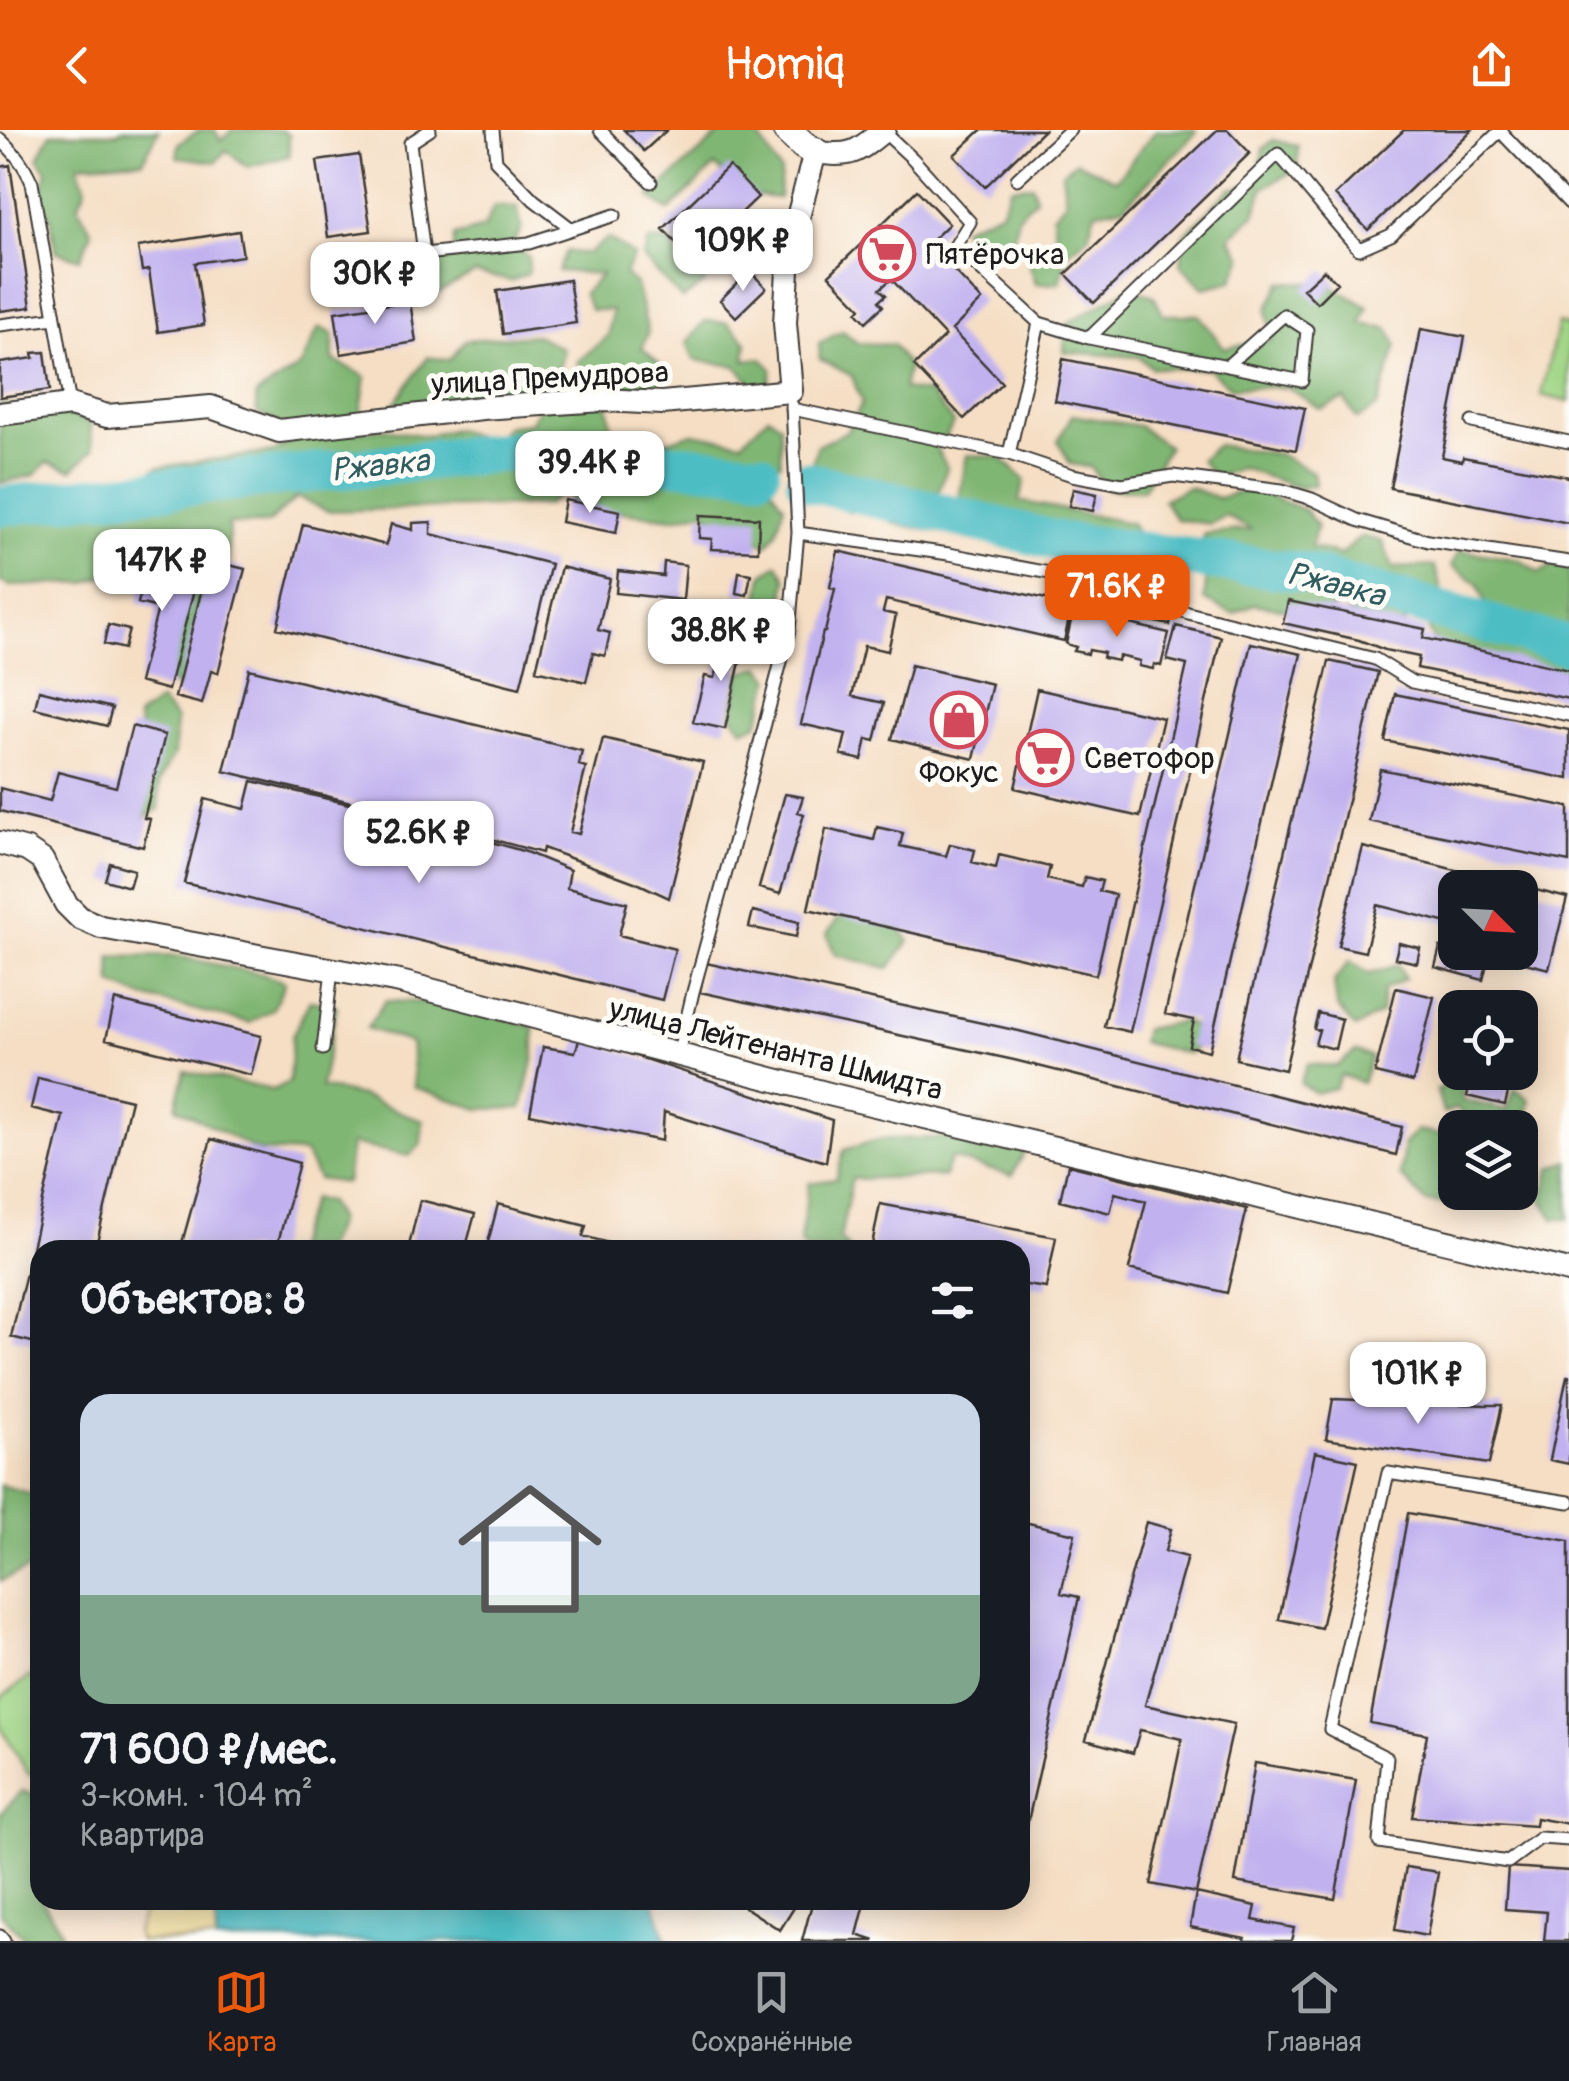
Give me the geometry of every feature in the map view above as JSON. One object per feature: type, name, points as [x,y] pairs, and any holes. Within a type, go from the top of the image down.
[{"type":"street","points":[[787,130],[815,152],[839,156],[858,151],[884,131]]},
{"type":"street","points":[[791,400],[785,323],[789,252],[815,152]]},
{"type":"street","name":"улица Премудрова","points":[[0,414],[70,405],[107,416],[211,407],[279,431],[482,408],[603,400],[791,400]]},
{"type":"street","name":"улица Лейтенанта Шмидта","points":[[0,843],[28,850],[42,860],[66,904],[80,918],[101,927],[400,982],[913,1115],[1569,1271]]},
{"type":"lane","points":[[430,130],[410,142],[424,254],[529,243],[615,215]]},
{"type":"lane","points":[[493,130],[496,161],[534,200],[572,230]]},
{"type":"lane","points":[[600,130],[651,182]]},
{"type":"lane","points":[[1017,179],[1070,130]]},
{"type":"lane","points":[[1089,338],[1278,154],[1358,249],[1391,236],[1501,130],[1569,203]]},
{"type":"lane","points":[[884,131],[970,222],[955,246],[1039,323],[1089,338],[1227,366],[1302,381],[1307,330],[1284,315],[1227,366]]},
{"type":"lane","points":[[0,139],[25,165],[32,183],[70,405]]},
{"type":"lane","points":[[0,325],[55,318]]},
{"type":"lane","points":[[1009,454],[1039,323]]},
{"type":"lane","points":[[678,1056],[789,630],[798,533],[791,400],[1009,454],[1072,475],[1122,484],[1173,476],[1282,490],[1357,520],[1428,541],[1569,562]]},
{"type":"lane","points":[[1472,422],[1569,442]]},
{"type":"lane","points":[[798,533],[949,554],[1060,575],[1188,613],[1375,658],[1412,682],[1569,715]]},
{"type":"lane","points":[[322,1049],[332,970]]},
{"type":"lane","points":[[1569,1502],[1388,1473],[1330,1729],[1386,1758],[1379,1842],[1508,1862],[1540,1838],[1569,1840]]},
{"type":"green space","points":[[159,130],[143,161],[78,164],[86,188],[78,206],[92,232],[80,259],[55,251],[51,218],[39,201],[47,171],[38,158],[51,133]]},
{"type":"green space","points":[[200,130],[215,130],[221,141],[232,130],[281,130],[289,135],[289,156],[248,167],[226,150],[216,162],[177,157],[179,143]]},
{"type":"green space","points":[[1156,130],[1196,130],[1124,206],[1095,212],[1088,237],[1067,253],[1060,283],[1036,284],[1029,262],[1056,240],[1053,215],[1066,201],[1062,173],[1076,161],[1116,180]]},
{"type":"green space","points":[[722,132],[758,135],[781,172],[779,198],[745,194],[715,166],[669,211],[650,197]]},
{"type":"green space","points":[[1273,140],[1298,146],[1297,169],[1263,188],[1255,215],[1230,237],[1243,257],[1232,281],[1204,288],[1181,265],[1183,236],[1230,189],[1257,184],[1263,149]]},
{"type":"green space","points":[[1032,185],[1036,198],[1018,216],[1011,249],[981,249],[961,228],[1001,211],[1011,187]]},
{"type":"green space","points":[[494,206],[517,207],[522,228],[512,245],[529,257],[528,274],[511,281],[475,273],[431,297],[408,292],[412,260],[453,258],[455,236],[484,228]]},
{"type":"green space","points":[[608,238],[634,256],[624,275],[636,284],[648,332],[642,348],[665,369],[657,393],[628,397],[617,378],[595,381],[577,362],[608,336],[612,310],[591,310],[583,293],[602,274],[558,271],[566,251],[588,254]]},
{"type":"green space","points":[[649,241],[669,241],[689,265],[708,264],[704,284],[682,299],[643,258]]},
{"type":"green space","points":[[1281,282],[1327,283],[1368,307],[1361,324],[1388,328],[1397,345],[1377,407],[1357,419],[1344,399],[1321,409],[1287,387],[1231,388],[1209,369],[1152,368],[1139,357],[1064,352],[1066,324],[1130,288],[1154,296],[1163,315],[1199,315],[1224,348],[1273,340],[1267,310]]},
{"type":"green space","points":[[705,321],[728,323],[747,342],[745,360],[762,358],[772,369],[769,383],[754,386],[736,366],[694,360],[687,342]]},
{"type":"green space","points":[[1558,323],[1569,326],[1569,402],[1541,395]]},
{"type":"green space","points":[[319,327],[333,334],[333,360],[366,377],[360,416],[288,428],[257,413],[256,395],[301,366]]},
{"type":"green space","points":[[843,331],[857,343],[893,345],[908,367],[903,389],[929,393],[954,423],[937,449],[947,468],[937,496],[959,498],[967,455],[1000,457],[1025,480],[1019,501],[1131,523],[1140,539],[1040,532],[1029,519],[1013,524],[959,511],[938,532],[896,524],[869,508],[850,512],[815,496],[809,475],[817,446],[847,431],[862,403],[852,376],[820,359],[819,343]]},
{"type":"green space","points":[[536,335],[564,349],[558,373],[533,397],[403,423],[393,405],[428,357],[450,360],[465,340]]},
{"type":"green space","points":[[569,386],[606,395],[612,429],[661,443],[693,433],[742,442],[768,416],[780,424],[781,463],[743,466],[741,479],[770,485],[784,505],[776,534],[766,545],[705,511],[673,518],[580,507],[563,492],[546,505],[327,511],[297,497],[267,524],[229,524],[227,583],[217,660],[201,691],[184,696],[166,676],[183,610],[177,567],[154,556],[86,583],[10,586],[0,582],[0,511],[38,507],[71,489],[122,489],[158,467],[274,452],[298,437],[385,429],[425,436],[454,429],[493,441],[507,426],[530,423],[546,397]]},
{"type":"green space","points":[[0,404],[73,415],[90,423],[93,450],[72,470],[47,462],[35,475],[0,483]]},
{"type":"green space","points":[[1072,415],[1139,426],[1168,447],[1143,490],[1107,489],[1090,467],[1070,464],[1058,441]]},
{"type":"green space","points":[[1217,445],[1278,454],[1313,472],[1315,485],[1300,488],[1241,468],[1216,477],[1200,460]]},
{"type":"green space","points":[[1188,487],[1218,498],[1251,489],[1305,510],[1317,526],[1311,547],[1341,555],[1361,536],[1382,541],[1393,568],[1435,566],[1441,589],[1416,598],[1410,619],[1387,636],[1359,628],[1343,602],[1321,615],[1254,604],[1233,614],[1204,599],[1207,575],[1198,551],[1205,534],[1250,529],[1225,516],[1210,524],[1176,519],[1163,500]]},
{"type":"green space","points":[[1459,550],[1520,560],[1539,573],[1553,565],[1569,568],[1569,627],[1551,629],[1488,609],[1477,583],[1452,566]]},
{"type":"green space","points":[[778,564],[787,579],[782,606],[768,615],[758,607],[763,574]]},
{"type":"green space","points":[[1461,609],[1569,652],[1569,680],[1458,664],[1430,635],[1426,614]]},
{"type":"green space","points":[[761,666],[771,679],[758,724],[743,729],[732,716],[740,673]]},
{"type":"green space","points":[[160,701],[176,720],[174,754],[159,781],[159,809],[135,822],[145,747],[137,717]]},
{"type":"green space","points":[[843,912],[895,922],[909,941],[889,968],[835,955],[827,934]]},
{"type":"green space","points":[[176,956],[285,982],[273,1009],[250,1023],[142,997],[112,984],[111,957]]},
{"type":"green space","points":[[1350,961],[1369,974],[1398,965],[1405,979],[1383,990],[1381,1013],[1355,1028],[1337,1007],[1334,981]]},
{"type":"green space","points":[[310,1000],[337,1006],[321,1087],[361,1096],[423,1121],[421,1144],[409,1156],[351,1144],[346,1183],[318,1179],[305,1153],[258,1151],[176,1107],[185,1071],[273,1090],[289,1082],[292,1036]]},
{"type":"green space","points":[[385,1001],[458,1003],[534,1027],[534,1057],[522,1108],[479,1109],[414,1087],[411,1043],[367,1028]]},
{"type":"green space","points":[[1184,1021],[1201,1031],[1201,1042],[1189,1054],[1141,1042],[1144,1029]]},
{"type":"green space","points":[[1356,1051],[1371,1057],[1362,1083],[1341,1075],[1335,1088],[1315,1093],[1300,1083],[1307,1064],[1337,1066]]},
{"type":"green space","points":[[1437,1090],[1463,1090],[1462,1100],[1507,1110],[1442,1110]]},
{"type":"green space","points":[[1514,1090],[1530,1100],[1528,1110],[1507,1110]]},
{"type":"green space","points":[[978,1123],[1025,1151],[1012,1176],[951,1158],[944,1176],[852,1179],[841,1240],[800,1240],[809,1183],[836,1179],[844,1150],[881,1139],[945,1138]]},
{"type":"green space","points":[[1417,1130],[1438,1134],[1438,1203],[1426,1202],[1400,1176],[1404,1144]]},
{"type":"green space","points":[[1569,1161],[1569,1219],[1554,1219],[1542,1200],[1551,1168]]},
{"type":"green space","points":[[312,1198],[328,1202],[338,1220],[329,1240],[297,1240]]},
{"type":"green space","points":[[0,1485],[30,1493],[30,1570],[0,1581]]},
{"type":"green space","points":[[30,1676],[29,1775],[0,1726],[0,1698]]},
{"type":"green space","points":[[22,1791],[30,1794],[30,1910],[48,1910],[60,1929],[61,1941],[27,1941],[0,1913],[0,1814]]},
{"type":"sand","points":[[144,1910],[216,1910],[216,1940],[139,1941],[136,1931]]},
{"type":"water","points":[[216,1910],[657,1910],[666,1941],[216,1941]]},
{"type":"building","points":[[624,130],[667,130],[644,151]]},
{"type":"building","points":[[981,130],[1044,130],[985,187],[954,155]]},
{"type":"building","points":[[1217,130],[1228,130],[1250,153],[1094,303],[1066,274]]},
{"type":"building","points":[[1404,130],[1472,130],[1368,230],[1335,195]]},
{"type":"building","points":[[359,155],[371,231],[328,237],[317,161]]},
{"type":"building","points":[[10,165],[31,307],[0,311],[0,167]]},
{"type":"building","points":[[729,166],[758,197],[692,260],[663,229]]},
{"type":"building","points":[[917,190],[949,224],[928,244],[982,300],[952,330],[1002,383],[964,419],[914,366],[945,336],[891,279],[880,289],[886,295],[879,301],[883,306],[866,322],[857,312],[861,308],[829,275]]},
{"type":"building","points":[[239,231],[243,256],[195,263],[204,325],[158,332],[149,270],[142,271],[138,247]]},
{"type":"building","points":[[1324,270],[1337,283],[1317,303],[1303,289]]},
{"type":"building","points":[[750,271],[766,288],[736,317],[720,300]]},
{"type":"building","points":[[569,280],[576,323],[503,334],[497,291]]},
{"type":"building","points":[[410,301],[416,342],[341,354],[335,312]]},
{"type":"building","points":[[1421,329],[1465,337],[1442,457],[1462,461],[1463,457],[1569,477],[1569,523],[1390,488]]},
{"type":"building","points":[[45,352],[50,390],[0,397],[0,363],[34,358],[33,353]]},
{"type":"building","points":[[1063,359],[1305,408],[1296,450],[1055,401]]},
{"type":"building","points":[[1073,489],[1097,494],[1093,511],[1069,506]]},
{"type":"building","points":[[565,500],[620,511],[616,533],[561,522]]},
{"type":"building","points":[[700,515],[759,518],[758,551],[711,549],[712,539],[699,538]]},
{"type":"building","points":[[431,522],[431,534],[551,564],[520,688],[277,628],[303,524],[386,545],[391,524],[413,530],[413,523]]},
{"type":"building","points":[[838,551],[1072,605],[1064,641],[886,600],[883,612],[896,615],[888,651],[864,646],[852,696],[884,703],[875,741],[867,739],[862,760],[841,755],[846,734],[801,724],[835,589],[830,587]]},
{"type":"building","points":[[125,556],[198,575],[168,690],[139,682],[158,608],[138,603],[143,584],[119,578]]},
{"type":"building","points":[[209,560],[245,569],[218,673],[211,671],[202,704],[175,697]]},
{"type":"building","points":[[664,562],[686,565],[683,600],[616,593],[618,571],[663,576]]},
{"type":"building","points":[[561,567],[610,579],[598,630],[610,633],[605,656],[593,653],[586,682],[536,670]]},
{"type":"building","points":[[739,572],[751,574],[747,595],[736,593]]},
{"type":"building","points":[[1077,592],[1126,603],[1123,617],[1074,606]]},
{"type":"building","points":[[1288,601],[1425,629],[1423,638],[1569,670],[1569,699],[1417,668],[1419,657],[1283,623]]},
{"type":"building","points":[[1149,609],[1172,614],[1170,625],[1146,620]]},
{"type":"building","points":[[1073,611],[1169,633],[1161,666],[1154,664],[1153,669],[1119,656],[1118,661],[1103,658],[1104,653],[1074,651],[1076,647],[1066,644]]},
{"type":"building","points":[[108,625],[129,630],[124,649],[104,644]]},
{"type":"building","points":[[1176,626],[1221,637],[1130,1032],[1104,1026],[1187,665],[1167,660]]},
{"type":"building","points":[[726,631],[746,635],[725,729],[693,722],[705,676],[715,678]]},
{"type":"building","points":[[707,638],[710,658],[687,662],[683,642]]},
{"type":"building","points":[[1251,643],[1301,654],[1209,1051],[1189,1046],[1194,1020],[1165,1014]]},
{"type":"building","points":[[1329,661],[1378,672],[1285,1070],[1236,1059]]},
{"type":"building","points":[[911,665],[992,684],[974,759],[892,739]]},
{"type":"building","points":[[249,669],[582,751],[579,765],[586,767],[570,832],[579,834],[603,738],[703,762],[669,898],[543,848],[542,853],[224,771]]},
{"type":"building","points":[[1037,689],[1163,718],[1140,817],[1015,788]]},
{"type":"building","points":[[39,690],[112,708],[107,726],[35,708]]},
{"type":"building","points":[[1395,694],[1569,730],[1569,779],[1385,741]]},
{"type":"building","points":[[132,726],[165,735],[144,818],[150,819],[143,847],[0,811],[0,788],[50,801],[58,772],[116,787]]},
{"type":"building","points":[[1380,769],[1569,807],[1569,862],[1369,821]]},
{"type":"building","points":[[252,781],[408,818],[526,852],[570,870],[567,888],[627,903],[619,935],[675,949],[662,1000],[184,883],[205,799],[245,809]]},
{"type":"building","points":[[785,794],[803,797],[798,812],[804,814],[780,894],[759,888]]},
{"type":"building","points":[[877,827],[903,833],[900,846],[946,856],[950,844],[975,850],[972,862],[996,868],[999,855],[1050,867],[1047,879],[1082,887],[1085,877],[1102,881],[1099,891],[1115,895],[1096,975],[808,909],[826,829],[874,840]]},
{"type":"building","points":[[1363,847],[1456,870],[1438,870],[1438,921],[1377,905],[1365,952],[1338,946]]},
{"type":"building","points":[[110,863],[134,870],[129,887],[105,880]]},
{"type":"building","points":[[1538,891],[1567,898],[1549,969],[1538,966]]},
{"type":"building","points":[[753,911],[799,922],[796,937],[749,927]]},
{"type":"building","points":[[1399,943],[1420,948],[1417,963],[1395,958]]},
{"type":"building","points":[[706,963],[1019,1031],[1402,1127],[1396,1155],[1014,1060],[700,992]]},
{"type":"building","points":[[1446,970],[1486,970],[1483,980]]},
{"type":"building","points":[[1396,988],[1434,997],[1413,1082],[1375,1073]]},
{"type":"building","points":[[115,1000],[261,1036],[251,1075],[106,1039]]},
{"type":"building","points":[[1318,1013],[1342,1019],[1335,1049],[1315,1044]]},
{"type":"building","points":[[580,1038],[832,1120],[826,1162],[664,1112],[662,1141],[530,1114],[543,1047],[575,1052]]},
{"type":"building","points":[[38,1078],[131,1100],[97,1240],[34,1240],[63,1116],[31,1108]]},
{"type":"building","points":[[1468,1090],[1509,1090],[1505,1105],[1467,1096]]},
{"type":"building","points":[[211,1139],[299,1163],[279,1240],[183,1240]]},
{"type":"building","points":[[1068,1165],[1247,1209],[1227,1293],[1129,1269],[1146,1201],[1115,1193],[1110,1213],[1060,1200]]},
{"type":"building","points":[[420,1200],[475,1214],[468,1240],[410,1240]]},
{"type":"building","points":[[498,1204],[586,1226],[583,1236],[598,1240],[489,1240]]},
{"type":"building","points":[[880,1204],[1056,1237],[1046,1288],[1030,1286],[1030,1240],[873,1240]]},
{"type":"building","points":[[30,1256],[30,1342],[11,1337]]},
{"type":"building","points":[[1569,1376],[1569,1464],[1550,1460]]},
{"type":"building","points":[[1333,1399],[1502,1405],[1489,1464],[1326,1439]]},
{"type":"building","points":[[1315,1452],[1358,1461],[1321,1628],[1279,1619]]},
{"type":"building","points":[[1408,1513],[1569,1541],[1569,1824],[1536,1818],[1535,1826],[1412,1817],[1427,1734],[1370,1723]]},
{"type":"building","points":[[1146,1522],[1171,1529],[1165,1551],[1187,1557],[1145,1705],[1234,1724],[1196,1893],[1151,1884],[1182,1739],[1140,1730],[1133,1753],[1086,1740]]},
{"type":"building","points":[[1030,1523],[1075,1534],[1061,1593],[1079,1597],[1030,1812]]},
{"type":"building","points":[[1255,1763],[1356,1780],[1335,1899],[1235,1882]]},
{"type":"building","points":[[1406,1867],[1438,1872],[1427,1936],[1395,1930]]},
{"type":"building","points":[[1508,1867],[1569,1871],[1569,1941],[1544,1941],[1547,1912],[1505,1909]]},
{"type":"building","points":[[1196,1893],[1256,1906],[1253,1920],[1294,1928],[1291,1941],[1244,1941],[1245,1938],[1190,1927]]},
{"type":"building","points":[[749,1910],[793,1910],[780,1930]]},
{"type":"building","points":[[810,1910],[863,1910],[857,1935],[875,1941],[802,1941]]},
{"type":"waterway","name":"Ржавка","points":[[0,506],[534,449],[760,472]]},
{"type":"waterway","name":"Ржавка","points":[[806,481],[1058,541],[1301,572],[1569,646]]},
{"type":"place","name":"Пятёрочка","points":[[887,254]]},
{"type":"place","name":"Фокус","points":[[959,720]]},
{"type":"place","name":"Светофор","points":[[1045,758]]}]
